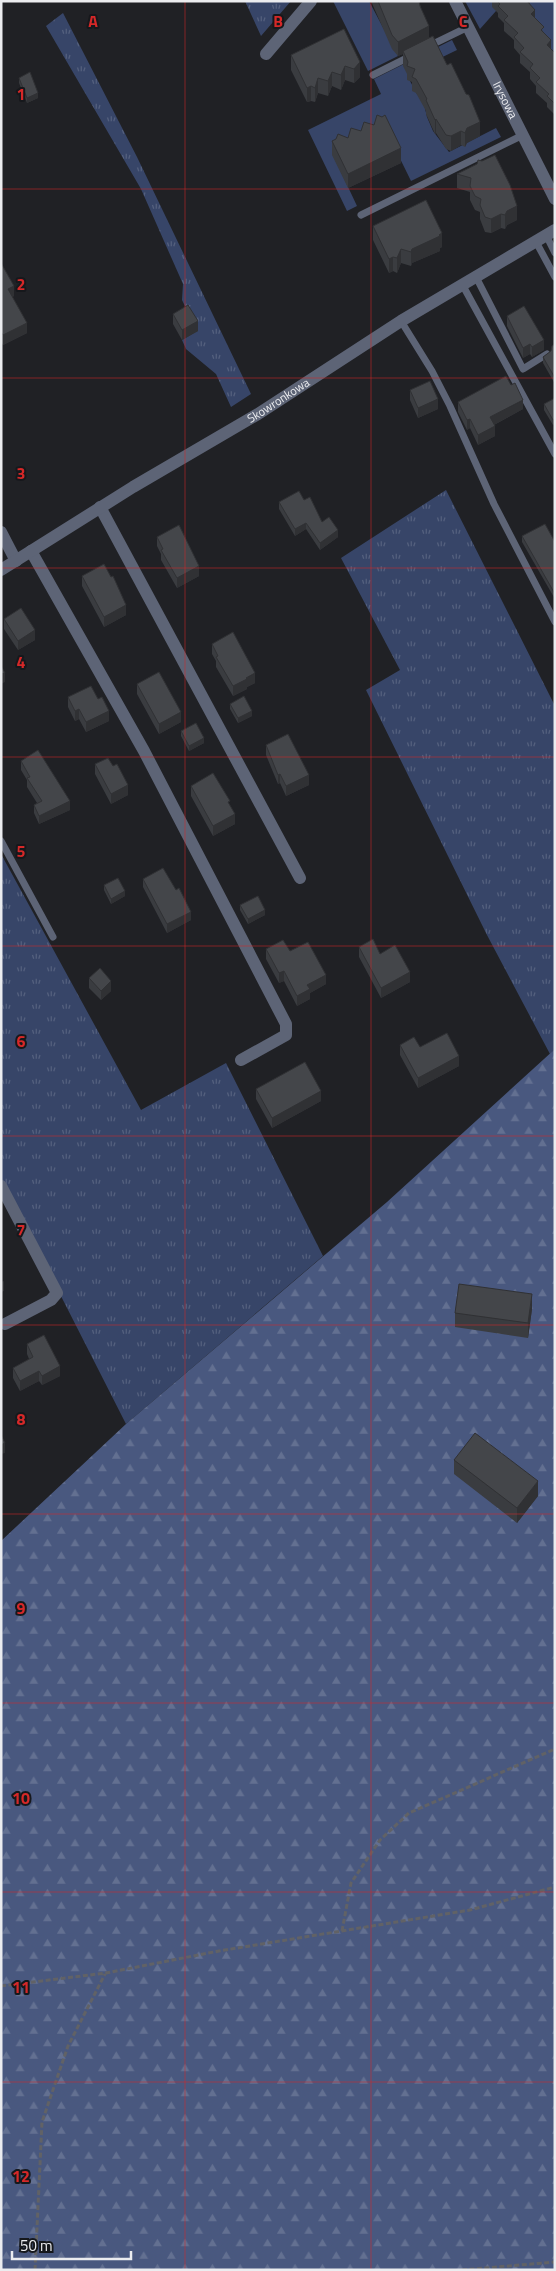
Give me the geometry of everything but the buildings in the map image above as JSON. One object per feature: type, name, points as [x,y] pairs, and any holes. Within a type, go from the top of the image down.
[{"type":"street","points":[[266,54],[311,1]]},
{"type":"street","name":"Irysowa","points":[[455,1],[555,199]]},
{"type":"street","name":"Skowronkowa","points":[[1,570],[100,508],[258,414],[462,283],[545,235]]},
{"type":"street","points":[[100,508],[300,878]]},
{"type":"street","points":[[1,532],[16,561]]},
{"type":"street","points":[[31,551],[144,751],[286,1024],[286,1035],[241,1060]]},
{"type":"street","points":[[1,1186],[57,1293],[51,1300],[5,1324]]},
{"type":"lane","points":[[424,49],[468,27]]},
{"type":"lane","points":[[373,75],[416,53]]},
{"type":"lane","points":[[361,215],[523,135]]},
{"type":"lane","points":[[545,235],[555,253]]},
{"type":"lane","points":[[545,235],[555,277]]},
{"type":"lane","points":[[475,276],[523,369],[548,354]]},
{"type":"lane","points":[[462,283],[555,454]]},
{"type":"lane","points":[[401,321],[432,371],[450,406],[494,504],[555,622]]},
{"type":"lane","points":[[1,841],[53,937]]},
{"type":"path","points":[[342,1930],[352,1883],[380,1840],[409,1813],[555,1749]]},
{"type":"path","points":[[1,1986],[106,1973],[219,1951],[470,1910],[555,1887]]},
{"type":"path","points":[[35,2270],[42,2122],[68,2046],[106,1973]]},
{"type":"path","points":[[462,2270],[555,2262]]},
{"type":"green space","points":[[245,1],[291,1],[261,36]]},
{"type":"green space","points":[[333,1],[369,1],[398,56],[368,71]]},
{"type":"green space","points":[[465,1],[497,1],[496,11],[480,29]]},
{"type":"green space","points":[[525,1],[555,1],[555,64],[531,25]]},
{"type":"green space","points":[[63,13],[137,157],[251,394],[231,407],[216,374],[186,349],[182,340],[197,331],[182,300],[183,284],[141,189],[46,26]]},
{"type":"green space","points":[[452,40],[457,50],[426,65],[410,81],[417,94],[423,100],[433,131],[449,152],[496,128],[501,137],[411,181],[386,130],[333,155],[357,206],[347,211],[308,130],[381,94],[374,79]]},
{"type":"green space","points":[[446,490],[555,706],[555,1049],[550,1054],[487,935],[366,690],[400,670],[341,558]]},
{"type":"green space","points":[[1,854],[141,1110],[226,1063],[323,1256],[126,1424],[1,1178]]},
{"type":"green space","points":[[555,1049],[555,2270],[1,2270],[1,1541],[126,1424],[387,1202]]}]
